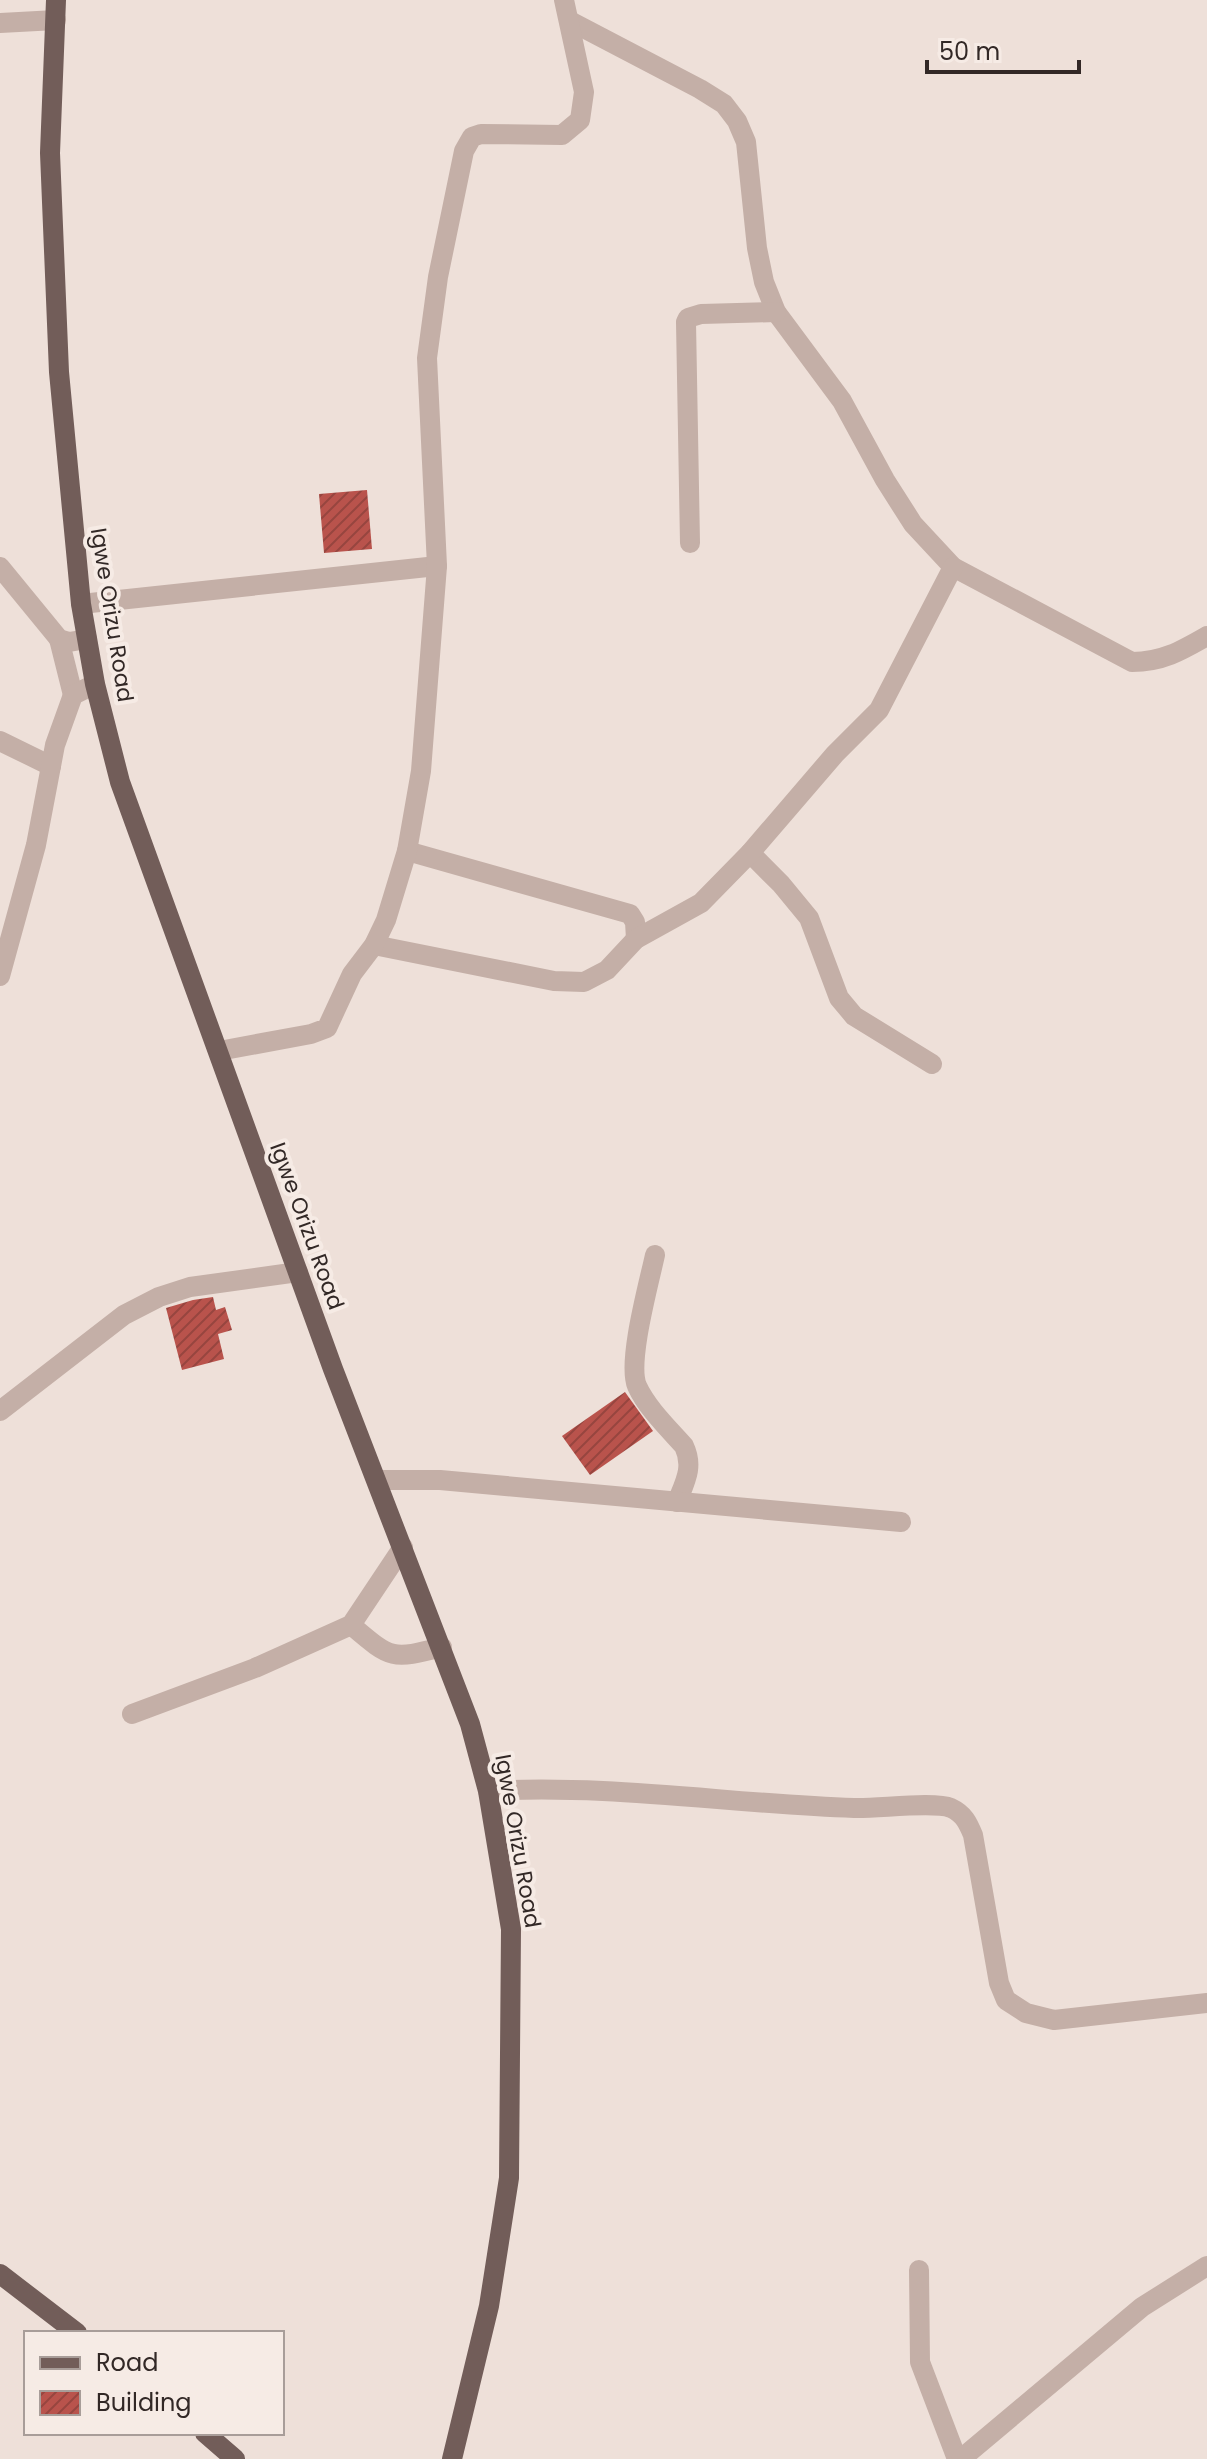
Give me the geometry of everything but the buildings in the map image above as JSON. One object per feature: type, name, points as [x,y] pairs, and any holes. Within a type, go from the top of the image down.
[{"type":"main road","name":"Igwe Orizu Road","points":[[56,10],[50,153],[59,372],[81,604],[95,684],[120,782],[298,1272],[470,1724],[488,1791],[511,1929],[509,2178],[489,2306],[452,2459]]},
{"type":"main road","points":[[0,2274],[74,2331]]},
{"type":"main road","points":[[207,2435],[235,2459]]},
{"type":"street","points":[[219,1051],[311,1034],[327,1028],[352,974],[374,945],[386,920],[407,851],[421,771],[437,566],[427,358],[438,277],[464,151],[472,137],[481,134],[562,135],[580,120],[584,92],[564,0]]},
{"type":"street","points":[[0,23],[56,10]]},
{"type":"street","points":[[570,21],[700,89],[724,104],[737,121],[746,142],[757,248],[764,282],[776,312],[842,401],[913,524],[953,567],[1132,662],[1151,662],[1170,657],[1207,636]]},
{"type":"street","points":[[690,543],[686,322],[688,318],[701,314],[776,312]]},
{"type":"street","points":[[81,604],[437,566]]},
{"type":"street","points":[[0,567],[59,639],[73,695],[55,745],[36,845],[0,976]]},
{"type":"street","points":[[374,945],[554,981],[584,982],[607,970],[636,939],[701,903],[879,710],[953,567]]},
{"type":"street","points":[[59,639],[69,642],[87,639]]},
{"type":"street","points":[[73,695],[95,684]]},
{"type":"street","points":[[0,741],[51,766]]},
{"type":"street","points":[[407,851],[619,909],[630,914],[635,922],[636,939]]},
{"type":"street","points":[[750,853],[809,918],[839,998],[854,1016],[932,1064]]},
{"type":"street","points":[[655,1255],[634,1370],[636,1384],[689,1456],[690,1469],[677,1502]]},
{"type":"street","points":[[0,1411],[124,1315],[159,1297],[190,1287],[298,1272]]},
{"type":"street","points":[[377,1480],[440,1480],[901,1522]]},
{"type":"street","points":[[132,1714],[255,1668],[351,1625],[403,1547]]},
{"type":"street","points":[[351,1625],[376,1647],[401,1657],[442,1647]]},
{"type":"street","points":[[488,1791],[546,1788],[856,1809],[932,1805],[950,1808],[966,1818],[973,1835],[999,1983],[1006,2000],[1026,2013],[1054,2020],[1207,2003]]},
{"type":"street","points":[[919,2270],[920,2362],[959,2459],[1142,2307],[1207,2266]]}]
